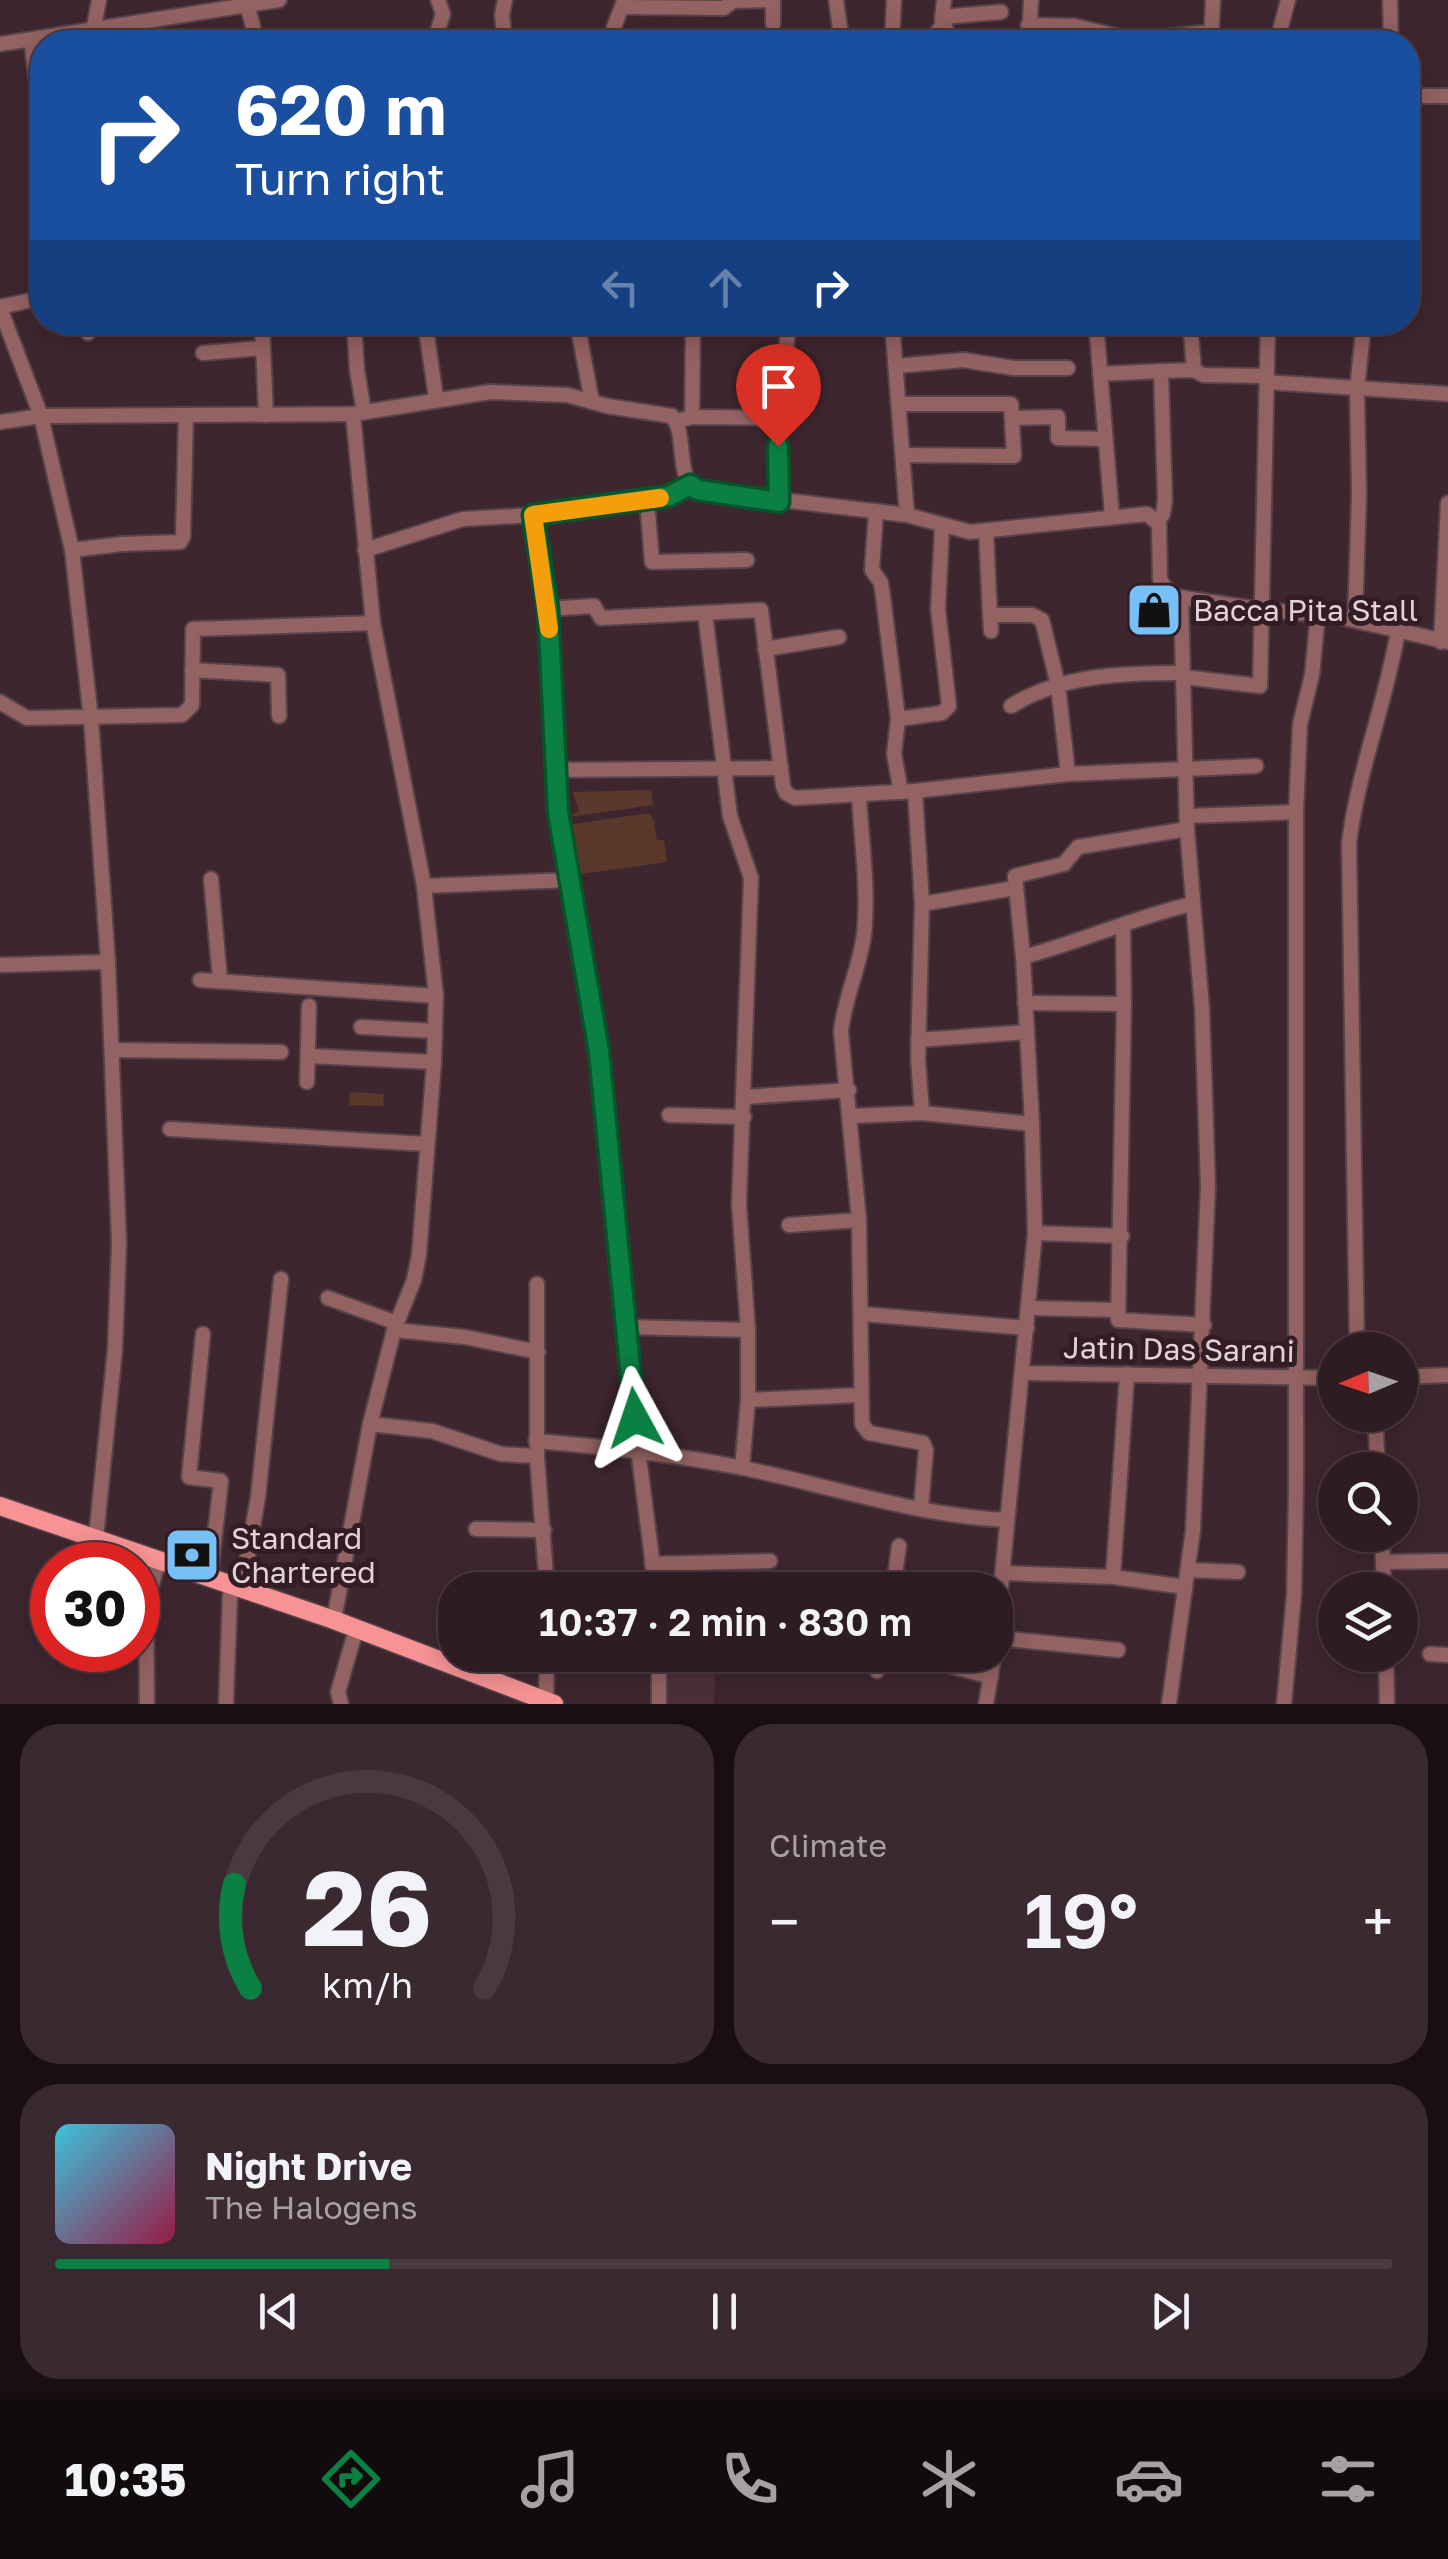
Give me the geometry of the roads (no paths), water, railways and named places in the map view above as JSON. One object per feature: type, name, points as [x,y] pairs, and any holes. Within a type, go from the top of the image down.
[{"type":"main road","points":[[0,1506],[88,1542]]},
{"type":"main road","points":[[0,1517],[72,1536]]},
{"type":"main road","points":[[160,1563],[210,1577],[236,1592]]},
{"type":"main road","points":[[160,1571],[236,1592],[548,1703]]},
{"type":"main road","points":[[333,1626],[353,1640],[521,1704]]},
{"type":"street","points":[[95,30],[99,0]]},
{"type":"street","points":[[126,30],[280,0]]},
{"type":"street","points":[[438,0],[443,14],[438,30]]},
{"type":"street","points":[[504,30],[506,0]]},
{"type":"street","points":[[614,30],[623,4],[724,8],[733,1],[773,0],[773,24]]},
{"type":"street","points":[[836,0],[840,30]]},
{"type":"street","points":[[893,30],[894,0]]},
{"type":"street","points":[[936,30],[942,21],[944,0]]},
{"type":"street","points":[[1028,30],[1031,0]]},
{"type":"street","points":[[1211,30],[1213,0]]},
{"type":"street","points":[[1280,30],[1288,0]]},
{"type":"street","points":[[1390,0],[1391,30]]},
{"type":"street","points":[[247,4],[254,30]]},
{"type":"street","points":[[942,21],[1000,12]]},
{"type":"street","points":[[942,21],[946,30]]},
{"type":"street","points":[[1028,25],[1074,26],[1082,30]]},
{"type":"street","points":[[0,44],[30,40]]},
{"type":"street","points":[[1420,96],[1448,96]]},
{"type":"street","points":[[30,301],[0,308],[41,416],[72,550],[91,719],[108,962],[118,1296],[94,1542]]},
{"type":"street","points":[[262,335],[266,414]]},
{"type":"street","points":[[333,1626],[370,1424],[395,1327],[419,1255],[436,996],[424,886],[373,623],[365,550],[355,335]]},
{"type":"street","points":[[428,335],[436,398]]},
{"type":"street","points":[[579,335],[592,402]]},
{"type":"street","points":[[690,485],[684,419],[692,335]]},
{"type":"street","points":[[779,502],[778,418],[788,335]]},
{"type":"street","points":[[893,335],[907,516]]},
{"type":"street","points":[[1097,335],[1112,516]]},
{"type":"street","points":[[1191,335],[1194,370]]},
{"type":"street","points":[[1011,706],[1058,685],[1117,675],[1183,675],[1260,686],[1268,335]]},
{"type":"street","points":[[1355,619],[1357,389],[1363,335]]},
{"type":"street","points":[[203,353],[263,348]]},
{"type":"street","points":[[896,366],[963,360],[1014,368],[1068,368]]},
{"type":"street","points":[[1100,374],[1194,370],[1202,374],[1357,389],[1448,394]]},
{"type":"street","points":[[1161,371],[1165,500],[1158,521],[1162,585],[1168,593],[1182,599],[1355,619],[1446,646],[1448,507]]},
{"type":"street","points":[[0,422],[41,416],[358,413],[490,392],[567,395],[665,412],[684,419],[778,418]]},
{"type":"street","points":[[899,404],[1011,404],[1014,418],[1014,456],[904,456]]},
{"type":"street","points":[[72,550],[122,544],[175,544],[182,540],[186,414]]},
{"type":"street","points":[[1014,418],[1058,417],[1058,438],[1106,439]]},
{"type":"street","points":[[365,550],[464,519],[533,515],[648,500],[669,496],[690,485]]},
{"type":"street","points":[[690,485],[698,490],[876,511],[942,527],[986,531],[1112,516],[1147,514],[1158,521]]},
{"type":"street","points":[[648,500],[652,562],[747,560]]},
{"type":"street","points":[[876,511],[872,570],[882,588],[898,719],[894,754],[908,791],[922,904],[918,1040],[922,1113]]},
{"type":"street","points":[[533,515],[548,609],[556,726],[554,770],[599,1052],[653,1572]]},
{"type":"street","points":[[898,719],[942,713],[949,706],[938,609],[942,527]]},
{"type":"street","points":[[986,531],[991,631]]},
{"type":"street","points":[[1169,1704],[1188,1570],[1202,1378],[1208,1186],[1202,1008],[1187,823],[1182,599]]},
{"type":"street","points":[[548,609],[594,606],[601,618],[760,610],[784,789],[792,798],[908,791],[1068,774],[1256,766]]},
{"type":"street","points":[[704,613],[734,835],[751,878],[739,1218],[748,1330],[748,1400],[742,1468]]},
{"type":"street","points":[[1284,1704],[1294,1595],[1296,812],[1300,724],[1315,657],[1318,614]]},
{"type":"street","points":[[990,615],[1035,616],[1042,620],[1058,685],[1068,774]]},
{"type":"street","points":[[0,702],[27,718],[185,714],[192,705],[192,629],[373,623]]},
{"type":"street","points":[[1357,1332],[1349,843],[1358,791],[1390,682],[1398,630]]},
{"type":"street","points":[[765,649],[838,637]]},
{"type":"street","points":[[192,670],[278,675],[279,716]]},
{"type":"street","points":[[554,770],[781,768]]},
{"type":"street","points":[[859,794],[865,921],[862,948],[842,1018],[859,1220],[864,1430],[918,1440],[925,1446],[922,1508]]},
{"type":"street","points":[[1003,1572],[1034,1232],[1026,1004],[1015,876],[1064,864],[1078,847],[1187,823],[1296,812]]},
{"type":"street","points":[[211,879],[220,980]]},
{"type":"street","points":[[424,886],[570,880]]},
{"type":"street","points":[[922,904],[1016,888]]},
{"type":"street","points":[[1023,958],[1192,904]]},
{"type":"street","points":[[1123,926],[1118,1320],[1204,1325]]},
{"type":"street","points":[[0,965],[108,962]]},
{"type":"street","points":[[200,980],[436,996]]},
{"type":"street","points":[[1026,1004],[1124,1004]]},
{"type":"street","points":[[307,1082],[308,1006]]},
{"type":"street","points":[[362,1028],[435,1032]]},
{"type":"street","points":[[918,1040],[1027,1032]]},
{"type":"street","points":[[112,1050],[281,1052]]},
{"type":"street","points":[[308,1056],[434,1062]]},
{"type":"street","points":[[745,1097],[849,1090]]},
{"type":"street","points":[[851,1116],[922,1113],[1032,1124]]},
{"type":"street","points":[[669,1116],[744,1117]]},
{"type":"street","points":[[170,1129],[427,1144]]},
{"type":"street","points":[[789,1225],[859,1220]]},
{"type":"street","points":[[1034,1232],[1122,1236]]},
{"type":"street","points":[[226,1704],[236,1592],[258,1497],[281,1279]]},
{"type":"street","points":[[537,1284],[536,1449],[545,1572]]},
{"type":"street","points":[[328,1298],[395,1327],[538,1352]]},
{"type":"street","points":[[1029,1308],[1118,1310]]},
{"type":"street","points":[[862,1314],[1026,1328]]},
{"type":"street","points":[[626,1327],[748,1330]]},
{"type":"street","points":[[203,1334],[189,1477],[220,1481],[210,1577]]},
{"type":"street","name":"Jatin Das Sarani","points":[[1022,1374],[1318,1378]]},
{"type":"street","points":[[1114,1577],[1127,1374]]},
{"type":"street","points":[[1418,1376],[1448,1375]]},
{"type":"street","points":[[748,1400],[861,1395]]},
{"type":"street","points":[[370,1424],[432,1430],[488,1450],[638,1449],[950,1515],[1007,1520]]},
{"type":"street","points":[[476,1529],[544,1530]]},
{"type":"street","points":[[895,1572],[899,1546]]},
{"type":"street","points":[[1383,1552],[1383,1572]]},
{"type":"street","points":[[652,1564],[770,1561]]},
{"type":"street","points":[[1383,1562],[1448,1561]]},
{"type":"street","points":[[1188,1570],[1238,1572]]},
{"type":"street","points":[[1013,1573],[1114,1577],[1185,1587]]},
{"type":"street","points":[[341,1704],[338,1692],[353,1640]]},
{"type":"street","points":[[1013,1648],[1118,1650]]},
{"type":"street","points":[[1430,1654],[1448,1655]]},
{"type":"street","points":[[147,1672],[147,1704]]},
{"type":"street","points":[[548,1672],[548,1703]]},
{"type":"street","points":[[659,1672],[659,1704]]},
{"type":"street","points":[[972,1672],[990,1677]]},
{"type":"street","points":[[986,1704],[991,1672]]},
{"type":"street","points":[[1386,1672],[1387,1704]]},
{"type":"place","name":"Bacca Pita Stall","points":[[1154,610]]},
{"type":"place","name":"Standard Chartered","points":[[192,1555]]}]
